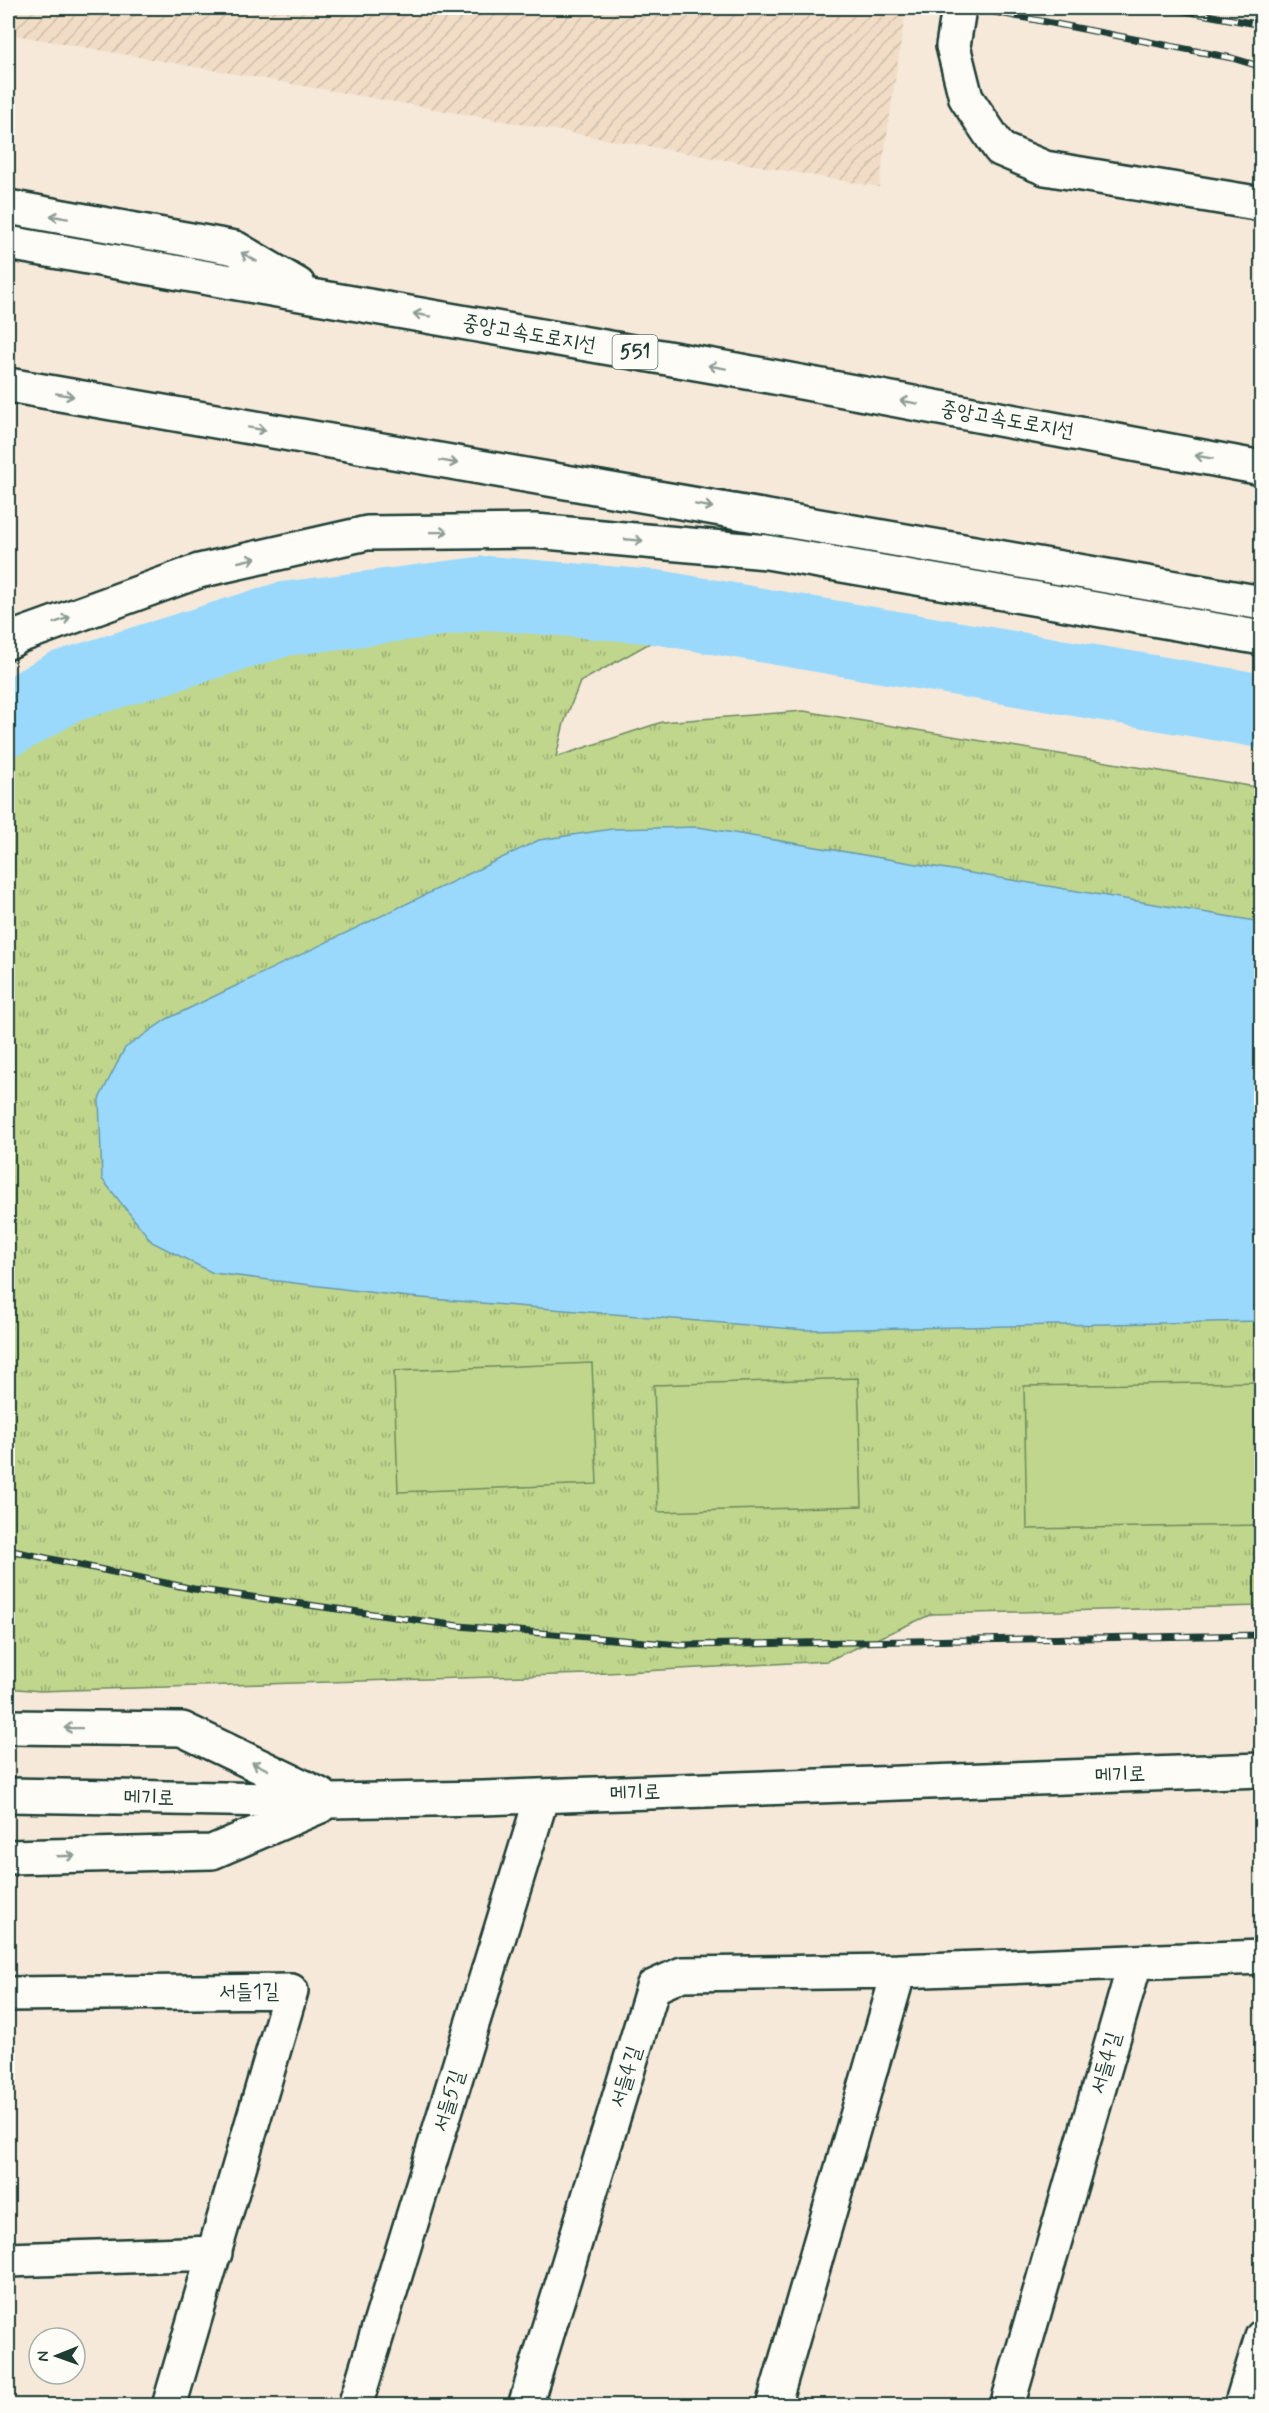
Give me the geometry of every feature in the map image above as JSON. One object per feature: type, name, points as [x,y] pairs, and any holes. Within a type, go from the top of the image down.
[{"type":"main road","points":[[959,8],[953,46],[966,98],[1000,149],[1045,168],[1262,204]]},
{"type":"main road","points":[[8,207],[235,248],[318,297]]},
{"type":"main road","name":"중앙고속도로지선","points":[[8,243],[736,370],[1262,468]]},
{"type":"main road","points":[[8,385],[1262,603]]},
{"type":"main road","points":[[8,642],[199,571],[368,533],[535,531],[767,552],[1262,638]]},
{"type":"main road","points":[[8,1727],[182,1729],[331,1801]]},
{"type":"main road","name":"메기로","points":[[8,1795],[331,1801],[542,1796],[1262,1770]]},
{"type":"main road","name":"서들5길","points":[[355,2406],[542,1796]]},
{"type":"main road","points":[[8,1857],[213,1852],[331,1801]]},
{"type":"main road","name":"서들4길","points":[[525,2406],[653,1987],[682,1974],[899,1971],[1262,1958]]},
{"type":"main road","name":"서들4길","points":[[1007,2406],[1135,1963]]},
{"type":"main road","points":[[773,2406],[899,1971]]},
{"type":"main road","name":"서들1길","points":[[8,1994],[291,1992],[169,2406]]},
{"type":"main road","points":[[8,2260],[215,2253]]},
{"type":"main road","points":[[1245,2405],[1262,2337]]},
{"type":"shaded area","points":[[8,8],[906,8],[879,187],[8,34]]},
{"type":"green space","points":[[470,614],[666,634],[580,682],[564,723],[556,757],[662,722],[804,711],[1261,788],[1261,1606],[932,1614],[827,1661],[589,1674],[40,1691],[8,1688],[8,756],[117,692],[228,666],[315,639]]},
{"type":"green space","points":[[592,1363],[597,1484],[398,1492],[394,1371]]},
{"type":"green space","points":[[858,1378],[862,1506],[658,1512],[654,1385]]},
{"type":"green space","points":[[1261,1382],[1261,1525],[1027,1529],[1024,1386]]},
{"type":"water","points":[[698,827],[1261,922],[1261,1321],[806,1330],[409,1297],[213,1273],[152,1242],[102,1179],[99,1099],[125,1048],[167,1019],[539,840],[612,829]]},
{"type":"waterway","points":[[8,719],[64,687],[284,619],[488,593],[656,607],[1262,711]]},
{"type":"railway","points":[[974,8],[1232,58],[1262,67]]},
{"type":"railway","points":[[1168,8],[1262,25]]},
{"type":"railway","points":[[8,1550],[194,1589],[459,1626],[680,1645],[1262,1635]]}]
